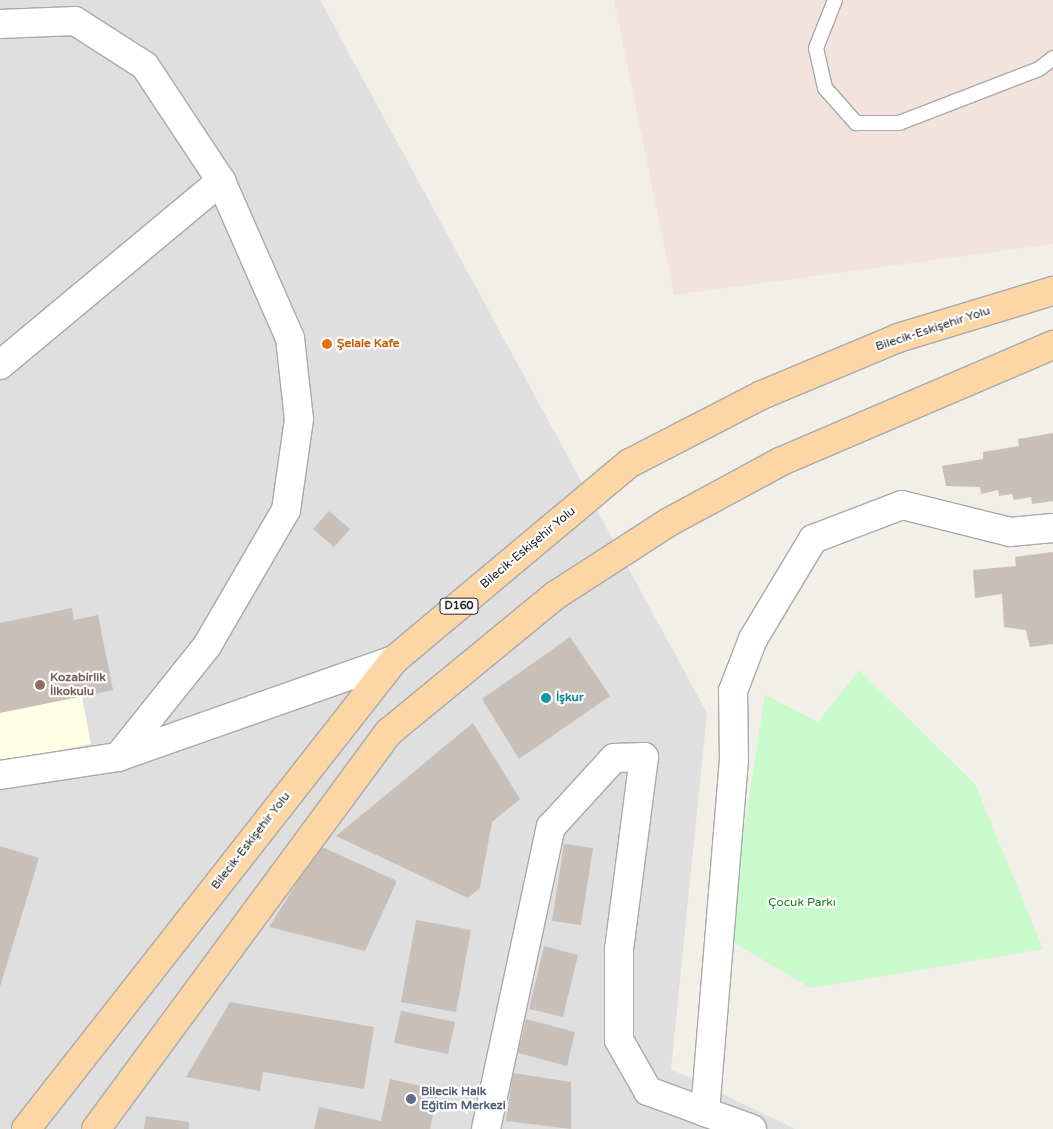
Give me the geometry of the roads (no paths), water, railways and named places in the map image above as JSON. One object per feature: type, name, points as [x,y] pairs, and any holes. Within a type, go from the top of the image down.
[{"type":"main road","name":"Bilecik-Eskişehir Yolu","points":[[26,1129],[394,660],[630,463],[762,395],[898,338],[1053,291]]},
{"type":"main road","points":[[96,1129],[252,914],[396,725],[556,595],[669,522],[782,461],[1053,345]]},
{"type":"street","points":[[0,24],[39,11],[75,21],[145,66],[221,181],[290,338],[299,419],[286,510],[207,646],[118,757]]},
{"type":"street","points":[[0,365],[221,181]]},
{"type":"street","points":[[705,1112],[733,771],[733,691],[752,639],[813,539],[902,505],[1010,532],[1053,528]]},
{"type":"street","points":[[0,775],[118,757],[394,660]]},
{"type":"street","points":[[486,1129],[551,827],[614,758],[644,757],[619,949],[619,1040],[648,1091],[752,1129]]},
{"type":"lane","points":[[835,0],[816,48],[825,88],[856,123],[899,123],[1031,73],[1053,58]]},
{"type":"place","name":"Şelale Kafe","points":[[327,344]]},
{"type":"place","name":"Kozabirlik İlkokulu","points":[[40,685]]},
{"type":"place","name":"İşkur","points":[[546,698]]},
{"type":"place","name":"Bilecik Halk Eğitim Merkezi","points":[[411,1099]]},
{"type":"park label","name":"Çocuk Parkı","points":[[802,903]]}]
